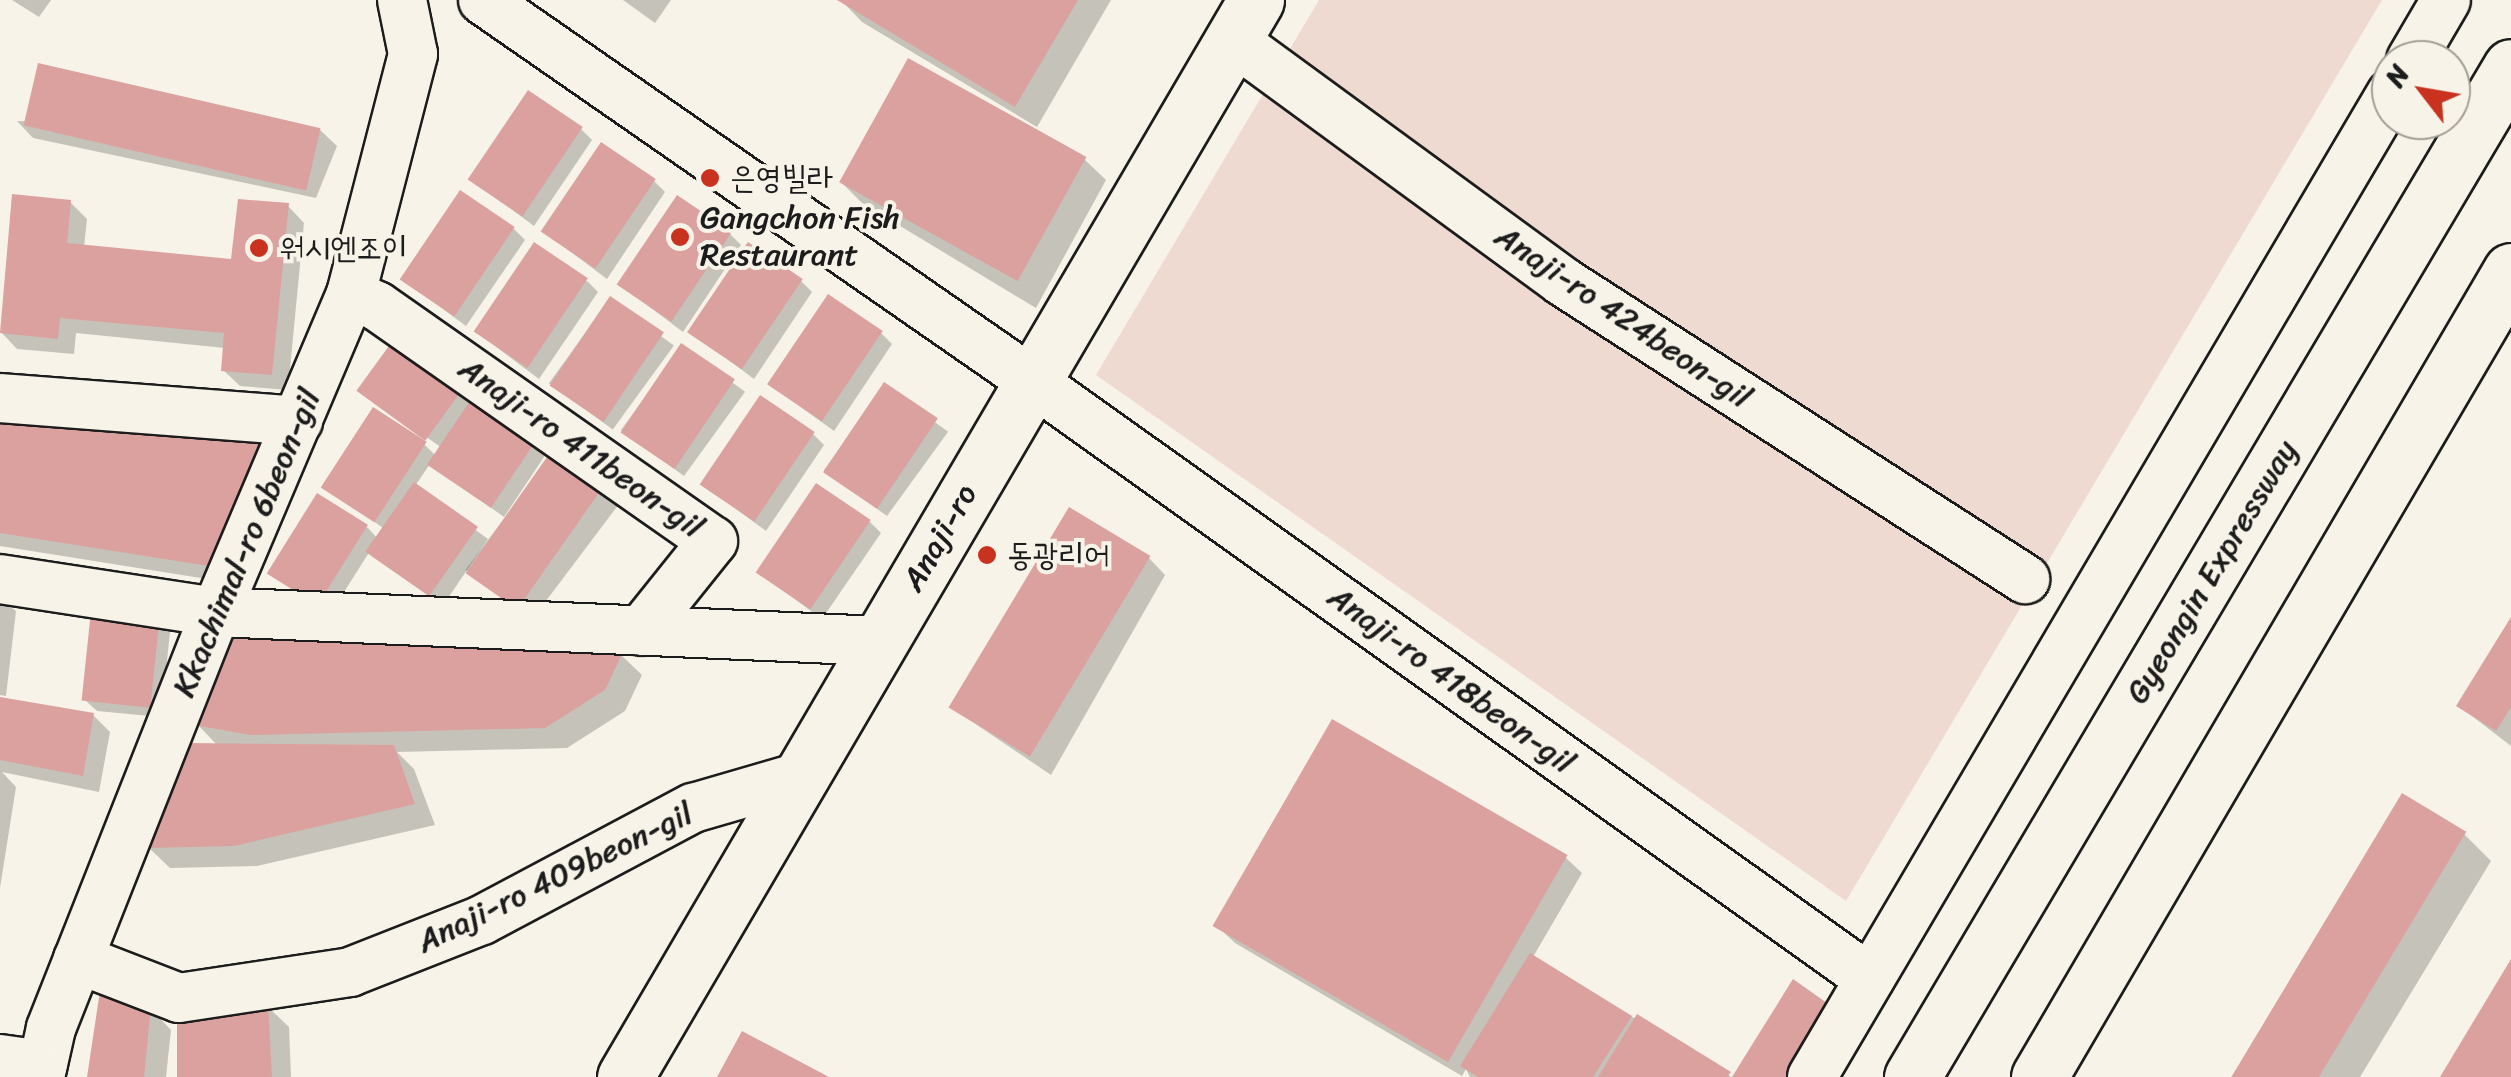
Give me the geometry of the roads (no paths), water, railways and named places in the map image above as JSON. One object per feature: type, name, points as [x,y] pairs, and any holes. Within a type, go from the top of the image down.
[{"type":"main road","name":"Anaji-ro","points":[[625,1077],[1244,20]]},
{"type":"main road","name":"Gyeongin Expressway","points":[[1912,1077],[2511,67]]},
{"type":"main road","points":[[2040,1077],[2511,271]]},
{"type":"street","name":"Kkachimal-ro 6beon-gil","points":[[28,1067],[78,960],[216,612],[351,294],[413,54],[402,0]]},
{"type":"street","name":"Anaji-ro 418beon-gil","points":[[483,0],[1032,381],[1870,979]]},
{"type":"street","points":[[2423,40],[2446,0]]},
{"type":"street","name":"Anaji-ro 424beon-gil","points":[[1244,20],[1562,282],[2025,579]]},
{"type":"street","points":[[1812,1077],[2371,128]]},
{"type":"street","name":"Anaji-ro 411beon-gil","points":[[351,294],[378,306],[713,541],[641,631]]},
{"type":"street","points":[[0,398],[298,420]]},
{"type":"street","points":[[0,579],[216,612],[879,642]]},
{"type":"street","name":"Anaji-ro 409beon-gil","points":[[78,960],[179,998],[350,972],[482,920],[693,808],[800,777]]},
{"type":"place","name":"은영빌라","points":[[710,178]]},
{"type":"place","name":"Gangchon Fish Restaurant","points":[[680,237]]},
{"type":"place","name":"워시엔조이","points":[[259,248]]},
{"type":"place","name":"동광리어","points":[[987,555]]}]
